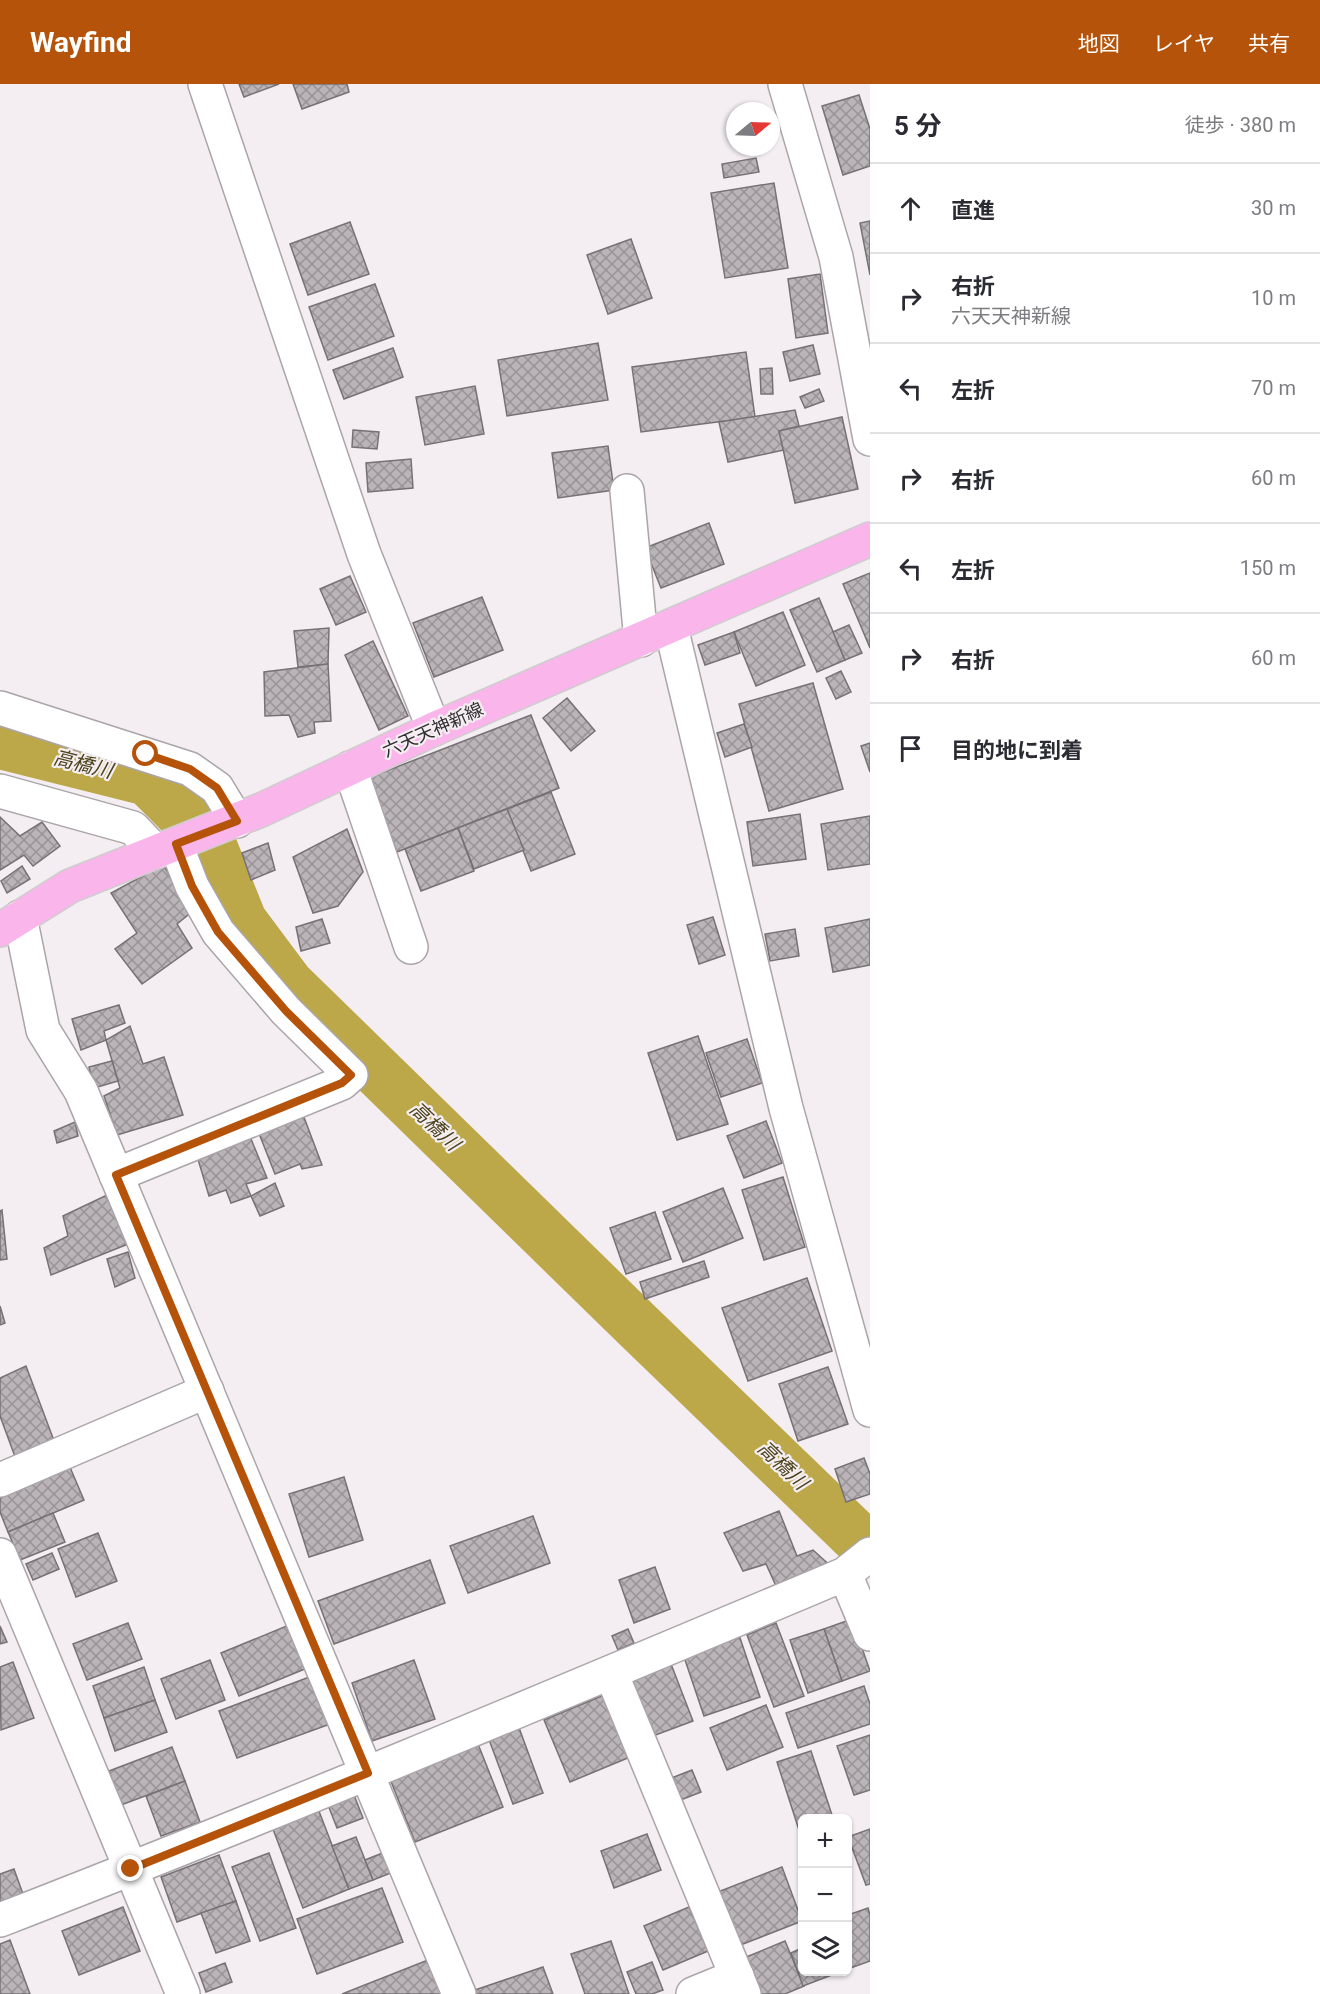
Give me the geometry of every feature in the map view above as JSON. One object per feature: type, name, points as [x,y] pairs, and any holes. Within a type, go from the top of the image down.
[{"type":"main road","name":"六天天神新線","points":[[10,923],[70,886],[230,824],[434,729],[870,539]]},
{"type":"street","points":[[205,84],[364,554],[434,729]]},
{"type":"street","points":[[785,84],[836,257],[870,439]]},
{"type":"street","points":[[627,491],[640,640]]},
{"type":"street","points":[[671,627],[786,1108],[870,1410]]},
{"type":"street","points":[[0,708],[190,769],[217,788],[230,824]]},
{"type":"street","points":[[350,768],[411,947]]},
{"type":"street","points":[[0,791],[133,828],[166,848],[192,886],[218,932],[286,1011],[351,1075],[342,1083],[116,1175]]},
{"type":"street","points":[[10,923],[43,1030],[81,1091],[459,1994]]},
{"type":"street","points":[[0,1480],[207,1391]]},
{"type":"street","points":[[0,1920],[368,1773],[845,1574],[870,1554]]},
{"type":"street","points":[[0,1555],[183,1994]]},
{"type":"street","points":[[845,1574],[870,1634]]},
{"type":"street","points":[[611,1672],[741,1985],[693,1994]]},
{"type":"building","points":[[239,84],[279,84],[244,97]]},
{"type":"building","points":[[293,84],[347,84],[349,92],[302,109]]},
{"type":"building","points":[[859,95],[870,129],[870,166],[843,175],[822,106]]},
{"type":"building","points":[[756,158],[759,172],[724,178],[722,164]]},
{"type":"building","points":[[774,183],[788,268],[725,278],[711,193]]},
{"type":"building","points":[[870,221],[870,275],[860,223]]},
{"type":"building","points":[[350,222],[369,274],[308,295],[290,244]]},
{"type":"building","points":[[631,239],[652,298],[608,314],[587,255]]},
{"type":"building","points":[[820,274],[828,333],[796,338],[788,279]]},
{"type":"building","points":[[375,284],[394,336],[328,360],[309,307]]},
{"type":"building","points":[[598,343],[608,400],[507,416],[498,360]]},
{"type":"building","points":[[813,345],[820,374],[790,381],[783,352]]},
{"type":"building","points":[[393,348],[403,377],[344,399],[333,370]]},
{"type":"building","points":[[746,352],[755,417],[641,432],[632,367]]},
{"type":"building","points":[[772,368],[773,394],[761,394],[760,369]]},
{"type":"building","points":[[475,386],[484,434],[425,445],[416,397]]},
{"type":"building","points":[[819,389],[824,401],[805,408],[800,397]]},
{"type":"building","points":[[795,410],[799,426],[779,431],[784,450],[728,462],[719,422]]},
{"type":"building","points":[[842,417],[858,489],[795,503],[779,431]]},
{"type":"building","points":[[353,430],[379,432],[377,449],[352,447]]},
{"type":"building","points":[[608,446],[614,490],[558,498],[552,453]]},
{"type":"building","points":[[411,459],[413,488],[368,492],[366,463]]},
{"type":"building","points":[[709,523],[724,564],[661,588],[645,548]]},
{"type":"building","points":[[870,573],[870,648],[843,584]]},
{"type":"building","points":[[350,576],[366,612],[336,625],[320,589]]},
{"type":"building","points":[[482,597],[503,650],[434,677],[413,623]]},
{"type":"building","points":[[819,598],[845,660],[817,672],[790,610]]},
{"type":"building","points":[[783,612],[805,665],[756,686],[734,632]]},
{"type":"building","points":[[849,625],[862,653],[845,660],[833,632]]},
{"type":"building","points":[[329,628],[328,664],[298,667],[294,631]]},
{"type":"building","points":[[734,632],[740,653],[705,665],[698,645]]},
{"type":"building","points":[[373,641],[408,716],[379,730],[345,655]]},
{"type":"building","points":[[328,664],[331,721],[314,722],[315,733],[298,737],[289,715],[265,716],[264,672]]},
{"type":"building","points":[[841,671],[851,692],[836,699],[826,678]]},
{"type":"building","points":[[813,683],[843,789],[769,811],[739,704]]},
{"type":"building","points":[[567,698],[595,731],[571,751],[543,718]]},
{"type":"building","points":[[531,715],[559,788],[397,852],[368,778]]},
{"type":"building","points":[[744,724],[752,747],[725,757],[717,733]]},
{"type":"building","points":[[870,743],[870,772],[861,746]]},
{"type":"building","points":[[551,792],[575,854],[531,871],[507,809]]},
{"type":"building","points":[[507,809],[524,850],[474,869],[458,828]]},
{"type":"building","points":[[800,814],[806,859],[753,866],[747,822]]},
{"type":"building","points":[[870,816],[870,864],[828,870],[821,824]]},
{"type":"building","points":[[0,817],[20,836],[42,822],[60,846],[33,866],[24,855],[0,870]]},
{"type":"building","points":[[458,828],[474,871],[421,891],[405,849]]},
{"type":"building","points":[[347,829],[363,872],[338,906],[313,913],[293,857]]},
{"type":"building","points":[[268,843],[275,870],[251,880],[242,853]]},
{"type":"building","points":[[163,865],[194,910],[177,924],[192,948],[142,984],[115,949],[137,933],[111,893]]},
{"type":"building","points":[[22,866],[30,879],[7,893],[1,881]]},
{"type":"building","points":[[713,917],[725,955],[699,964],[687,925]]},
{"type":"building","points":[[322,919],[330,943],[301,951],[296,927]]},
{"type":"building","points":[[870,919],[870,965],[833,972],[825,928]]},
{"type":"building","points":[[795,929],[799,956],[770,961],[765,934]]},
{"type":"building","points":[[119,1005],[125,1023],[104,1031],[106,1040],[81,1050],[72,1019]]},
{"type":"building","points":[[130,1026],[143,1064],[164,1057],[183,1115],[117,1135],[104,1096],[120,1088],[106,1040]]},
{"type":"building","points":[[698,1036],[728,1124],[677,1140],[648,1053]]},
{"type":"building","points":[[747,1039],[762,1083],[721,1097],[706,1053]]},
{"type":"building","points":[[112,1061],[118,1081],[94,1088],[89,1067]]},
{"type":"building","points":[[302,1112],[322,1165],[302,1169],[300,1164],[275,1174],[258,1131]]},
{"type":"building","points":[[766,1121],[782,1163],[744,1178],[727,1136]]},
{"type":"building","points":[[75,1122],[78,1136],[57,1143],[54,1131]]},
{"type":"building","points":[[249,1134],[267,1178],[246,1184],[251,1196],[231,1203],[226,1190],[209,1196],[197,1156]]},
{"type":"building","points":[[783,1177],[805,1247],[764,1260],[742,1190]]},
{"type":"building","points":[[275,1183],[284,1206],[260,1216],[251,1196]]},
{"type":"building","points":[[723,1188],[743,1238],[683,1262],[663,1212]]},
{"type":"building","points":[[107,1195],[128,1244],[51,1275],[44,1248],[68,1236],[63,1216]]},
{"type":"building","points":[[2,1210],[7,1259],[0,1260],[0,1211]]},
{"type":"building","points":[[655,1212],[671,1259],[626,1274],[610,1228]]},
{"type":"building","points":[[128,1252],[135,1278],[115,1287],[107,1259]]},
{"type":"building","points":[[704,1261],[709,1277],[645,1299],[640,1282]]},
{"type":"building","points":[[807,1278],[832,1351],[748,1381],[722,1308]]},
{"type":"building","points":[[0,1306],[5,1323],[0,1325]]},
{"type":"building","points":[[26,1366],[56,1446],[17,1462],[0,1416],[0,1378]]},
{"type":"building","points":[[828,1367],[848,1424],[798,1441],[779,1384]]},
{"type":"building","points":[[864,1458],[870,1474],[870,1494],[846,1502],[835,1469]]},
{"type":"building","points":[[69,1465],[84,1500],[8,1532],[0,1512],[0,1494]]},
{"type":"building","points":[[344,1477],[363,1540],[309,1557],[289,1494]]},
{"type":"building","points":[[779,1511],[797,1556],[813,1550],[835,1570],[777,1588],[766,1564],[743,1571],[724,1533]]},
{"type":"building","points":[[53,1513],[65,1542],[20,1560],[8,1532]]},
{"type":"building","points":[[533,1516],[550,1563],[468,1593],[450,1546]]},
{"type":"building","points":[[98,1533],[117,1581],[76,1597],[58,1549]]},
{"type":"building","points":[[52,1553],[59,1569],[33,1580],[26,1564]]},
{"type":"building","points":[[430,1560],[445,1603],[334,1644],[318,1601]]},
{"type":"building","points":[[655,1567],[670,1609],[634,1623],[619,1580]]},
{"type":"building","points":[[852,1619],[870,1671],[842,1681],[824,1629]]},
{"type":"building","points":[[128,1623],[142,1659],[87,1680],[73,1644]]},
{"type":"building","points":[[294,1623],[312,1666],[239,1696],[221,1653]]},
{"type":"building","points":[[776,1623],[804,1696],[774,1707],[747,1635]]},
{"type":"building","points":[[0,1626],[7,1642],[0,1644]]},
{"type":"building","points":[[628,1629],[634,1643],[618,1650],[612,1636]]},
{"type":"building","points":[[824,1629],[842,1681],[808,1693],[790,1640]]},
{"type":"building","points":[[739,1635],[760,1697],[704,1716],[683,1654]]},
{"type":"building","points":[[210,1660],[225,1700],[176,1719],[161,1679]]},
{"type":"building","points":[[414,1660],[435,1719],[372,1741],[352,1683]]},
{"type":"building","points":[[13,1662],[34,1718],[1,1730],[0,1667]]},
{"type":"building","points":[[671,1664],[693,1721],[650,1737],[628,1680]]},
{"type":"building","points":[[144,1667],[155,1700],[104,1718],[93,1686]]},
{"type":"building","points":[[312,1676],[330,1724],[237,1758],[219,1711]]},
{"type":"building","points":[[864,1686],[870,1704],[870,1724],[798,1748],[786,1713]]},
{"type":"building","points":[[604,1695],[630,1757],[570,1782],[544,1720]]},
{"type":"building","points":[[155,1700],[167,1732],[115,1751],[104,1718]]},
{"type":"building","points":[[766,1705],[783,1747],[727,1770],[710,1728]]},
{"type":"building","points":[[518,1725],[543,1793],[513,1804],[488,1737]]},
{"type":"building","points":[[870,1735],[870,1790],[854,1795],[837,1746]]},
{"type":"building","points":[[478,1744],[503,1807],[415,1842],[390,1779]]},
{"type":"building","points":[[172,1747],[185,1781],[121,1805],[109,1771]]},
{"type":"building","points":[[811,1751],[832,1814],[798,1814],[798,1827],[777,1762]]},
{"type":"building","points":[[692,1770],[701,1792],[678,1801],[669,1779]]},
{"type":"building","points":[[185,1781],[200,1822],[161,1836],[146,1796]]},
{"type":"building","points":[[354,1795],[363,1818],[337,1828],[328,1805]]},
{"type":"building","points":[[317,1806],[349,1889],[303,1908],[271,1824]]},
{"type":"building","points":[[870,1829],[870,1884],[866,1885],[852,1848],[852,1836]]},
{"type":"building","points":[[647,1834],[661,1870],[614,1888],[601,1851]]},
{"type":"building","points":[[356,1837],[373,1880],[349,1889],[332,1846]]},
{"type":"building","points":[[385,1852],[393,1872],[373,1880],[365,1860]]},
{"type":"building","points":[[269,1853],[296,1928],[260,1941],[232,1867]]},
{"type":"building","points":[[219,1855],[236,1901],[177,1922],[161,1877]]},
{"type":"building","points":[[782,1867],[798,1910],[798,1923],[738,1946],[718,1892]]},
{"type":"building","points":[[14,1869],[23,1894],[0,1903],[0,1874]]},
{"type":"building","points":[[382,1888],[403,1942],[317,1974],[297,1919]]},
{"type":"building","points":[[236,1901],[250,1941],[216,1953],[201,1913]]},
{"type":"building","points":[[123,1907],[140,1951],[79,1975],[62,1931]]},
{"type":"building","points":[[689,1907],[708,1951],[663,1970],[644,1926]]},
{"type":"building","points":[[868,1908],[870,1961],[852,1968],[852,1922],[852,1914]]},
{"type":"building","points":[[10,1940],[30,1994],[0,1994],[0,1944]]},
{"type":"building","points":[[611,1941],[629,1994],[585,1994],[571,1954]]},
{"type":"building","points":[[785,1941],[804,1986],[785,1994],[759,1994],[744,1958]]},
{"type":"building","points":[[798,1950],[798,1972],[791,1953]]},
{"type":"building","points":[[428,1960],[442,1994],[342,1994]]},
{"type":"building","points":[[652,1962],[663,1990],[652,1994],[636,1994],[627,1972]]},
{"type":"building","points":[[225,1963],[232,1982],[206,1992],[199,1973]]},
{"type":"building","points":[[543,1967],[553,1994],[477,1994],[475,1990]]},
{"type":"building","points":[[799,1976],[829,1976],[803,1986]]},
{"type":"waterway","name":"高橋川","points":[[0,743],[148,780],[209,841],[241,921],[288,984],[870,1550]]},
{"type":"route","points":[[131,1869],[368,1773],[116,1175],[342,1083],[351,1075],[286,1011],[218,932],[192,886],[176,844],[237,821],[217,788],[190,769],[146,754]]}]
